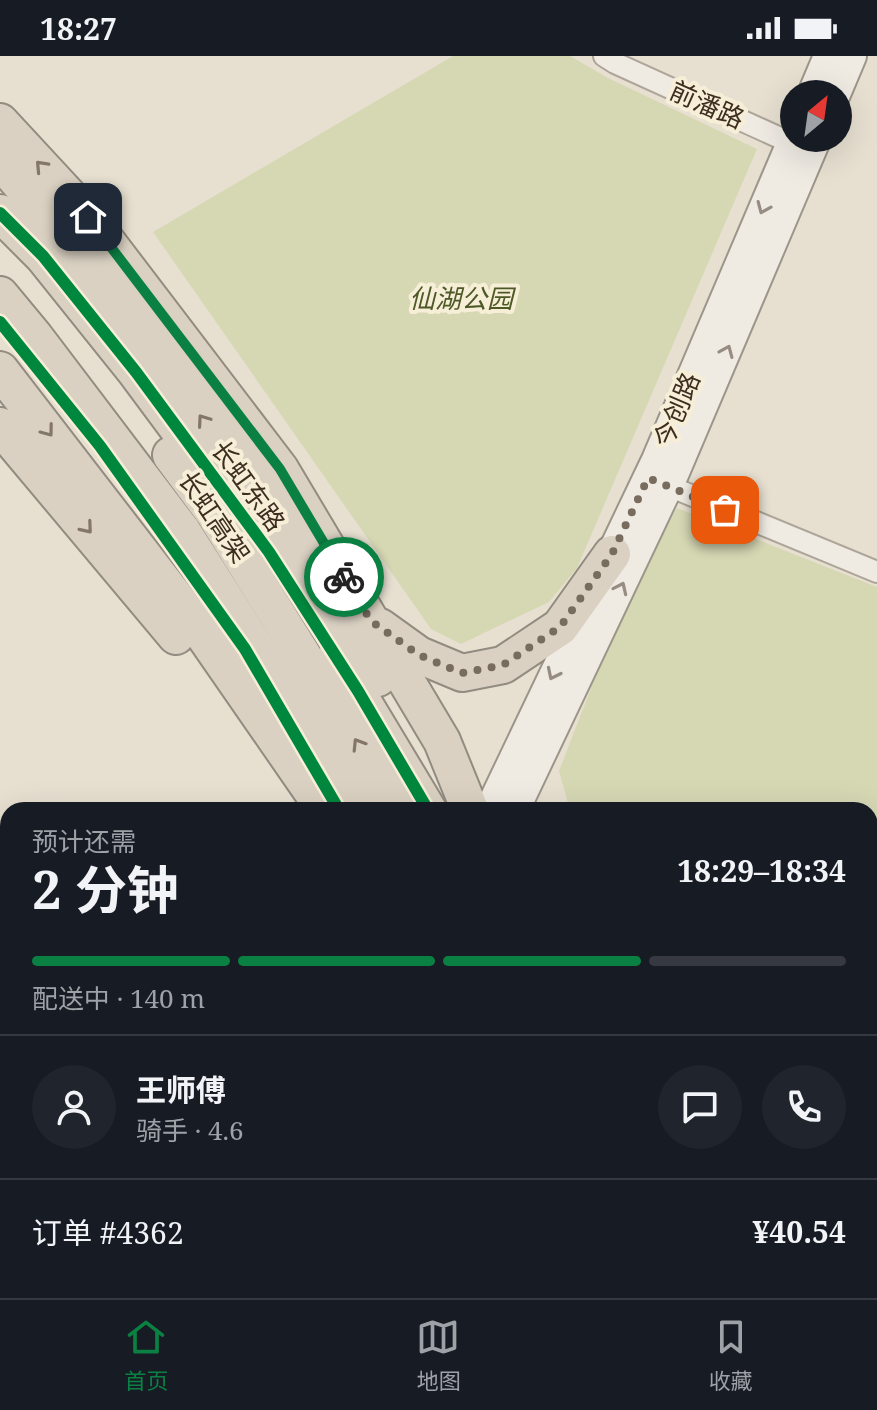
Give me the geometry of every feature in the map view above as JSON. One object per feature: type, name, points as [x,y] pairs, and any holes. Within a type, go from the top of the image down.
[{"type":"highway","points":[[0,122],[88,217],[280,469],[442,741],[465,802]]},
{"type":"highway","points":[[0,160],[108,286],[293,547],[463,802]]},
{"type":"highway","name":"长虹东路","points":[[0,213],[43,256],[136,372],[269,552],[358,691],[423,802]]},
{"type":"highway","name":"长虹高架","points":[[0,244],[57,306],[214,513],[394,802]]},
{"type":"highway","points":[[0,295],[182,531],[354,802]]},
{"type":"highway","points":[[0,322],[100,446],[245,649],[334,802]]},
{"type":"highway","points":[[0,370],[199,628],[317,802]]},
{"type":"highway","points":[[0,426],[315,802]]},
{"type":"highway","points":[[371,621],[419,655],[462,673],[503,665],[560,627],[612,554]]},
{"type":"main road","points":[[818,80],[828,56]]},
{"type":"main road","points":[[842,80],[852,56]]},
{"type":"main road","name":"今创路","points":[[518,802],[799,152]]},
{"type":"main road","name":"今创路","points":[[493,802],[612,554],[658,482]]},
{"type":"street","name":"前潘路","points":[[604,56],[780,132]]},
{"type":"street","points":[[658,482],[877,572]]},
{"type":"green space","name":"仙湖公园","points":[[453,56],[570,56],[608,78],[757,149],[577,568],[549,602],[461,644],[431,629],[153,232]]},
{"type":"green space","points":[[677,508],[877,587],[877,802],[568,802],[559,771],[625,600]]},
{"type":"cycle path","points":[[0,213],[43,256],[136,372],[269,552],[358,691],[423,802]]},
{"type":"cycle path","points":[[0,322],[100,446],[245,649],[334,802]]},
{"type":"way so far","points":[[344,577],[371,621],[419,655],[462,673],[503,665],[560,627],[612,554],[648,478],[725,510]]},
{"type":"route","points":[[88,217],[280,469],[344,577]]}]
